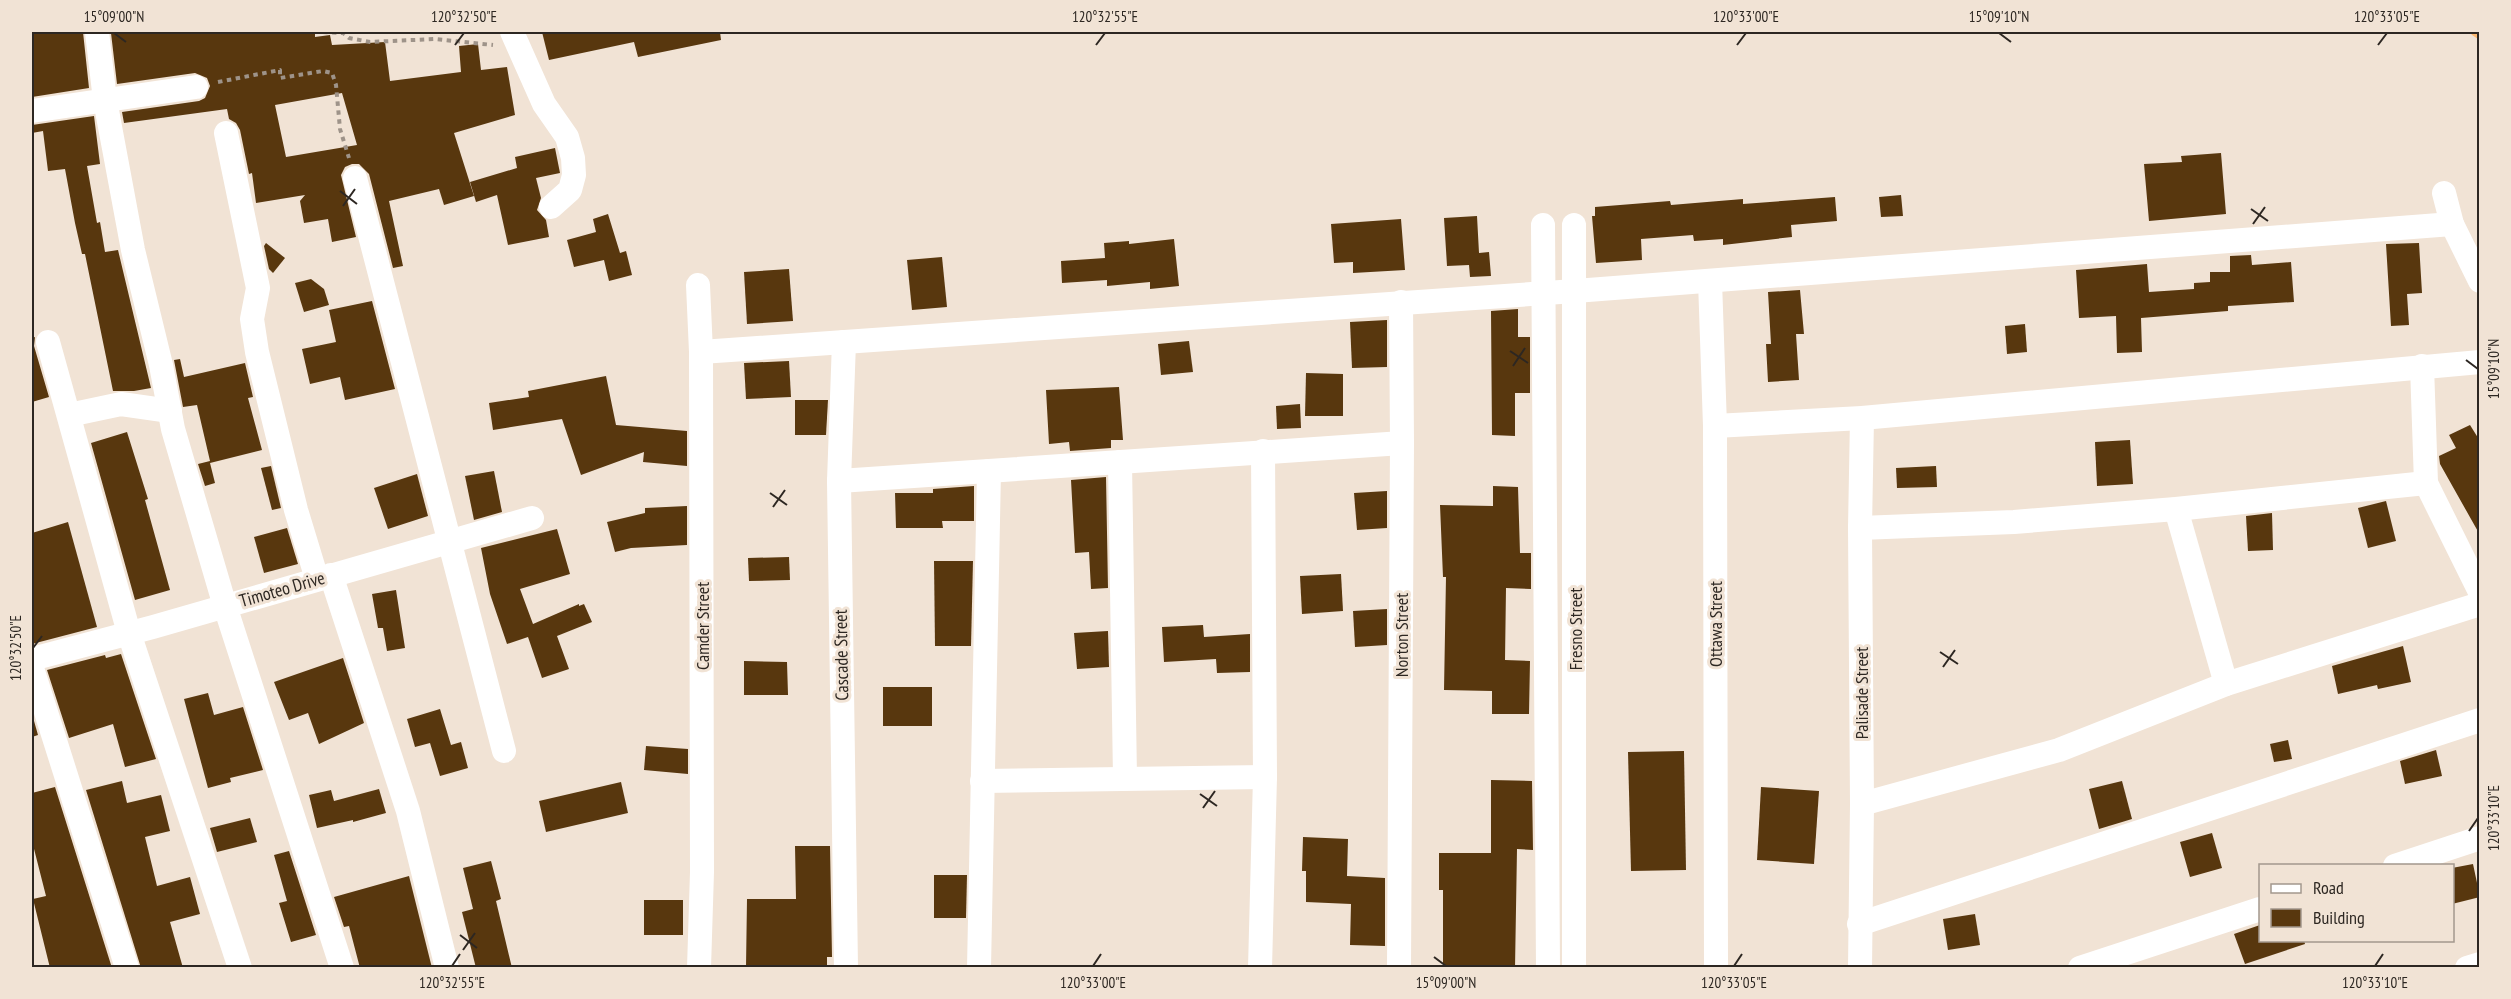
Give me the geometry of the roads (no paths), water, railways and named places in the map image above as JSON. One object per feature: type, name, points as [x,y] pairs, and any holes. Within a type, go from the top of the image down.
[{"type":"street","points":[[97,32],[105,100],[133,250],[170,411],[196,510],[225,606],[342,968]]},
{"type":"street","points":[[513,35],[544,104],[567,137],[573,158],[574,175],[570,190],[551,207]]},
{"type":"street","points":[[32,111],[196,87]]},
{"type":"street","points":[[226,133],[258,288],[252,319],[257,352],[296,510],[324,577],[408,811],[447,968]]},
{"type":"street","points":[[355,178],[504,751]]},
{"type":"street","points":[[2444,193],[2452,224],[2480,281]]},
{"type":"street","points":[[701,352],[1575,291],[2452,224]]},
{"type":"street","name":"Fresno Street","points":[[1543,225],[1548,968]]},
{"type":"street","name":"Fresno Street","points":[[1574,225],[1574,968]]},
{"type":"street","name":"Ottawa Street","points":[[1710,281],[1715,426],[1716,968]]},
{"type":"street","name":"Camder Street","points":[[698,285],[701,352],[702,872],[699,968]]},
{"type":"street","name":"Norton Street","points":[[1399,968],[1401,302]]},
{"type":"street","points":[[48,342],[129,633],[240,968]]},
{"type":"street","name":"Cascade Street","points":[[844,342],[839,481],[846,968]]},
{"type":"street","points":[[1715,426],[1862,417],[2480,362]]},
{"type":"street","points":[[2422,366],[2426,483],[2480,592]]},
{"type":"street","points":[[69,415],[121,404],[170,411]]},
{"type":"street","name":"Palisade Street","points":[[1860,968],[1862,417]]},
{"type":"street","points":[[839,481],[1402,442]]},
{"type":"street","points":[[1260,968],[1265,777],[1263,451]]},
{"type":"street","points":[[1119,462],[1125,778]]},
{"type":"street","points":[[979,968],[989,471]]},
{"type":"street","points":[[1860,528],[2014,522],[2176,509],[2426,483]]},
{"type":"street","points":[[2176,509],[2226,684]]},
{"type":"street","name":"Timoteo Drive","points":[[32,659],[532,518]]},
{"type":"street","points":[[1862,804],[2059,750],[2226,684],[2480,604]]},
{"type":"street","points":[[32,668],[127,968]]},
{"type":"street","points":[[1859,924],[2480,720]]},
{"type":"street","points":[[982,782],[1265,777]]},
{"type":"street","points":[[2401,864],[2480,838]]},
{"type":"street","points":[[2080,968],[2259,909]]},
{"type":"street","points":[[2467,968],[2480,964]]},
{"type":"waterway","points":[[2474,32],[2480,36]]}]
